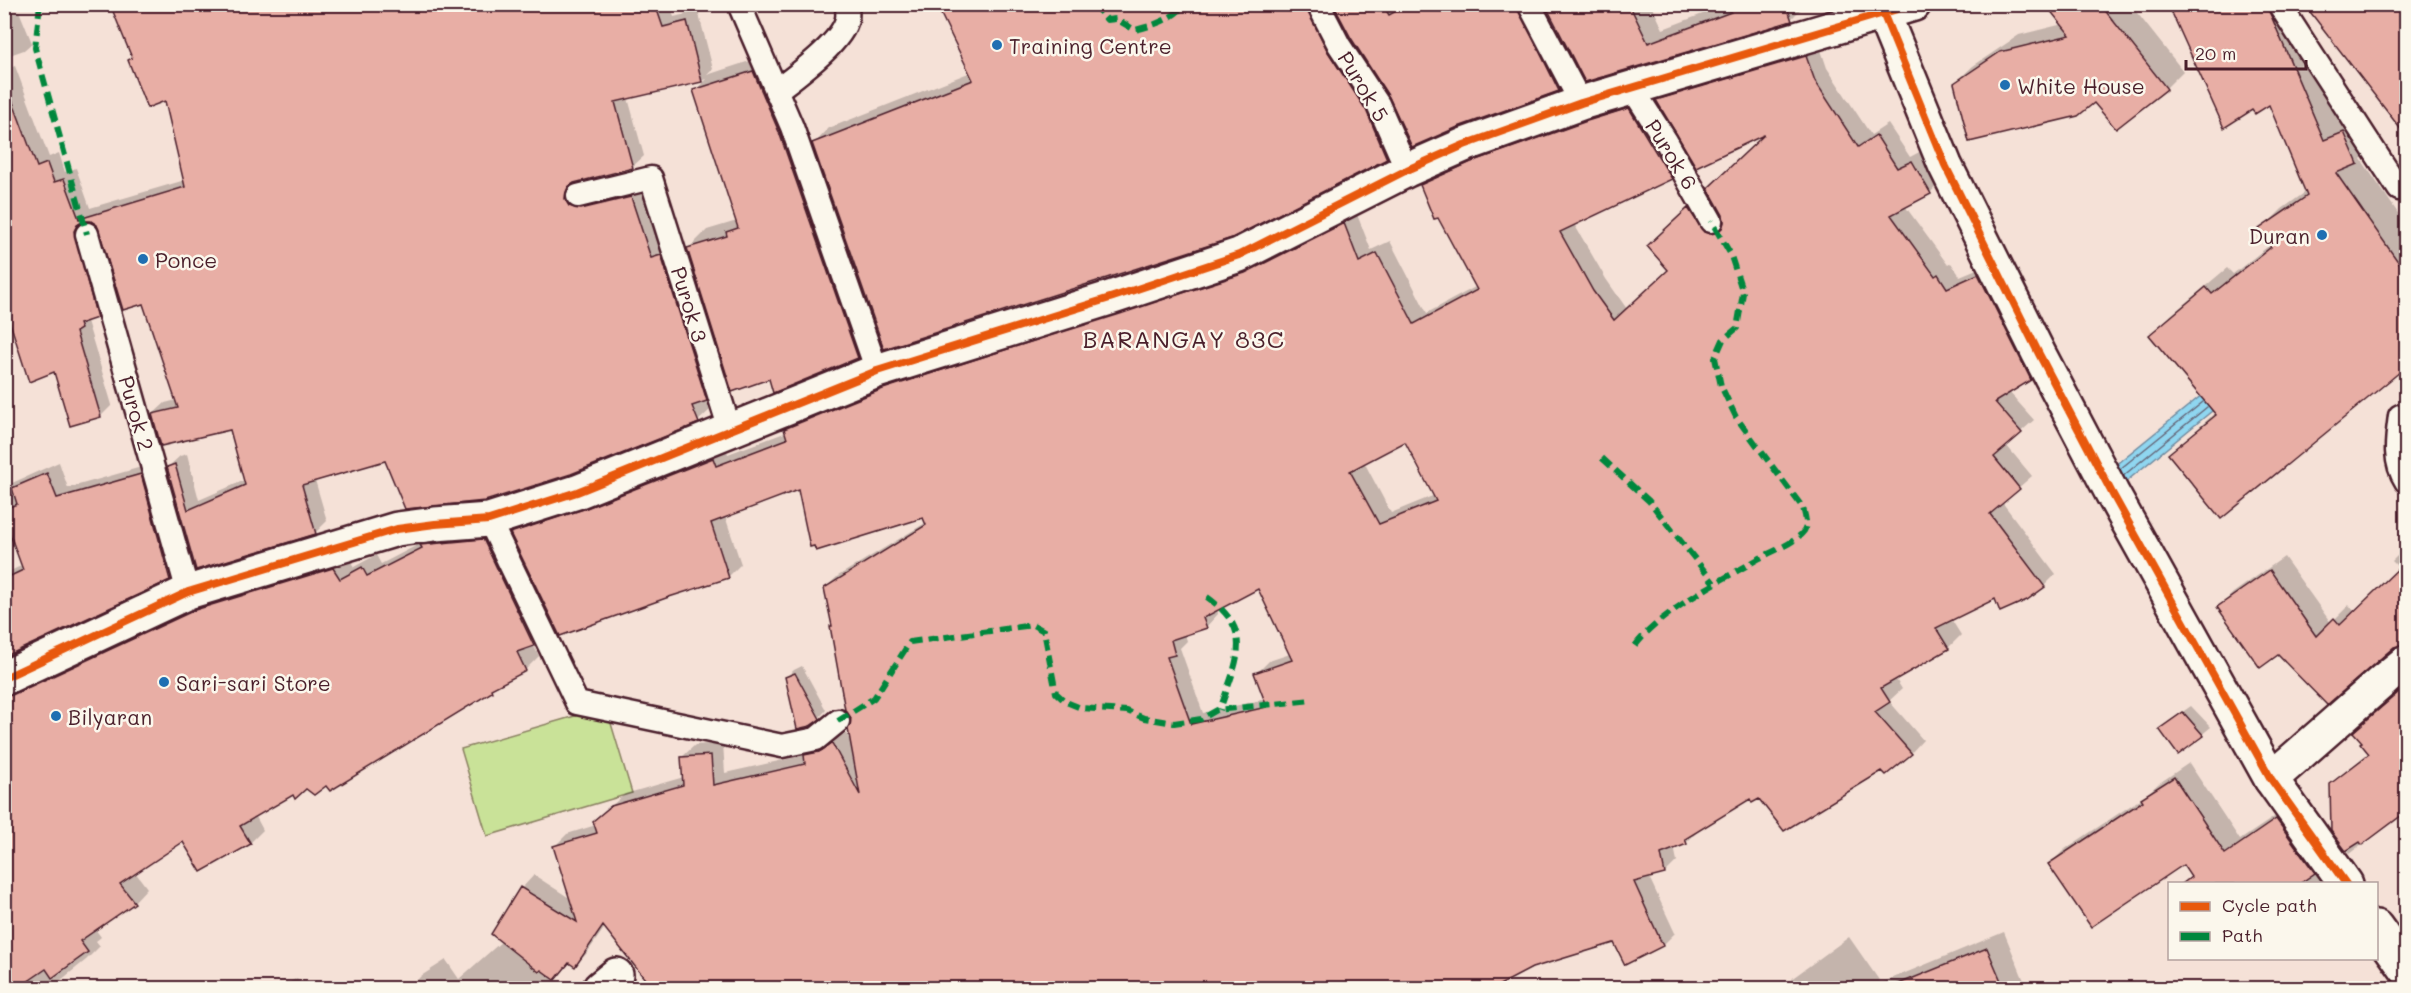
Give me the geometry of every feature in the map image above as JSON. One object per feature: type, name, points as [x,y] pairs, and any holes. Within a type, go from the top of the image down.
[{"type":"street","points":[[4,678],[188,592],[396,529],[489,520],[577,492],[877,372],[1239,255],[1407,170],[1464,145],[1581,103],[1892,7],[1946,165],[2039,354],[2152,568],[2271,778],[2345,882]]},
{"type":"street","points":[[2271,778],[2406,662]]},
{"type":"street","points":[[2378,930],[2406,969]]},
{"type":"lane","points":[[739,4],[792,128],[877,372]]},
{"type":"lane","points":[[776,91],[813,64],[836,38],[847,20],[847,4]]},
{"type":"lane","name":"Purok 5","points":[[1318,4],[1340,45],[1378,104],[1407,170]]},
{"type":"lane","points":[[1529,4],[1581,103]]},
{"type":"lane","points":[[2279,4],[2399,189]]},
{"type":"lane","name":"Purok 6","points":[[1632,88],[1666,141],[1711,221]]},
{"type":"lane","name":"Purok 3","points":[[578,196],[651,178],[729,430]]},
{"type":"lane","name":"Purok 2","points":[[87,234],[188,592]]},
{"type":"lane","points":[[2400,416],[2397,447],[2399,470],[2406,481]]},
{"type":"lane","points":[[489,520],[577,704],[782,746],[816,739],[838,720]]},
{"type":"green space","points":[[606,707],[632,793],[487,836],[461,749]]},
{"type":"water","points":[[2386,246],[2396,260],[2112,493],[2103,475]]},
{"type":"building","points":[[110,4],[655,4],[663,27],[687,21],[702,82],[615,102],[633,168],[574,183],[568,187],[565,199],[569,206],[581,209],[631,197],[651,258],[661,255],[707,401],[692,406],[699,423],[571,474],[485,501],[405,509],[385,461],[302,485],[316,534],[196,570],[167,467],[175,464],[188,510],[245,485],[230,430],[161,446],[152,414],[178,408],[143,304],[123,310],[97,225],[91,221],[84,221],[77,225],[74,231],[97,318],[79,324],[81,329],[76,332],[101,417],[70,426],[54,372],[29,382],[4,304],[4,89],[8,89],[37,167],[47,163],[54,182],[64,179],[79,219],[185,187],[165,101],[147,108],[128,60],[132,58]]},
{"type":"building","points":[[936,4],[1305,4],[1328,52],[1366,110],[1387,159],[1232,238],[884,349],[812,143],[973,80]]},
{"type":"building","points":[[1333,4],[1382,4],[1389,15],[1409,4],[1516,4],[1559,91],[1458,127],[1412,147],[1389,97],[1351,38]]},
{"type":"building","points":[[1545,4],[1629,4],[1648,43],[1731,12],[1727,4],[1786,4],[1792,21],[1585,82]]},
{"type":"building","points":[[2045,4],[2100,4],[2167,89],[2116,129],[2094,103],[2078,116],[1969,142],[1954,83],[2000,52],[2070,35]]},
{"type":"building","points":[[2168,4],[2266,4],[2324,140],[2344,132],[2358,164],[2336,173],[2406,273],[2406,367],[2221,519],[2168,454],[2216,415],[2149,335],[2206,287],[2212,294],[2271,247],[2259,229],[2307,196],[2269,105],[2255,114],[2252,110],[2224,128]]},
{"type":"building","points":[[2304,4],[2406,4],[2406,136]]},
{"type":"building","points":[[1806,56],[1815,81],[1858,147],[1876,135],[1897,168],[1912,161],[1931,194],[1891,215],[1935,276],[1938,274],[1947,288],[1978,274],[2031,380],[1995,402],[2022,433],[1994,457],[2020,489],[1990,514],[2045,587],[2027,600],[2000,612],[1995,599],[1936,628],[1949,649],[1881,688],[1890,702],[1875,712],[1912,754],[1886,775],[1882,771],[1784,831],[1759,799],[1752,803],[1750,799],[1685,839],[1687,844],[1661,854],[1665,874],[1634,882],[1663,946],[1625,965],[1614,943],[1532,968],[1494,988],[652,988],[603,926],[575,967],[569,963],[555,980],[541,970],[539,972],[491,934],[520,887],[577,922],[553,846],[597,833],[593,821],[611,806],[683,785],[681,757],[711,755],[713,785],[805,764],[804,755],[819,752],[832,743],[860,795],[848,729],[851,718],[845,710],[824,588],[926,525],[923,518],[816,551],[814,546],[810,547],[798,490],[711,523],[729,578],[560,636],[510,533],[584,509],[713,458],[716,466],[787,439],[784,429],[883,389],[1245,273],[1344,223],[1359,262],[1377,253],[1414,324],[1477,290],[1438,218],[1434,219],[1420,185],[1471,162],[1629,108],[1672,179],[1560,232],[1593,291],[1614,320],[1668,270],[1647,246],[1688,208],[1704,232],[1711,234],[1722,228],[1723,215],[1708,188],[1764,135],[1696,167],[1656,100]],"holes":[[[1405,442],[1436,501],[1379,524],[1350,471]],[[1258,589],[1292,660],[1254,673],[1267,707],[1191,724],[1167,657],[1175,655],[1171,640],[1207,628],[1203,618]]]},
{"type":"building","points":[[753,71],[779,132],[858,358],[773,393],[769,379],[732,392],[687,248],[727,236],[726,232],[738,228],[693,90]]},
{"type":"building","points":[[47,473],[57,498],[141,474],[170,580],[4,657],[4,579],[23,570],[4,518],[4,509],[17,504],[12,488]]},
{"type":"building","points":[[483,539],[534,646],[517,652],[526,671],[491,689],[492,692],[330,791],[326,786],[314,795],[306,789],[295,799],[293,795],[240,826],[251,844],[201,872],[183,842],[120,884],[135,903],[80,941],[88,952],[52,978],[46,969],[18,988],[4,988],[4,696],[12,695],[195,610],[333,568],[340,579],[362,567],[367,576],[422,548],[420,545]]},
{"type":"building","points":[[2406,561],[2406,644],[2394,647],[2327,705],[2278,655],[2260,668],[2217,607],[2270,570],[2316,636],[2334,618],[2340,625]]},
{"type":"building","points":[[795,673],[820,719],[810,726],[797,729],[785,677]]},
{"type":"building","points":[[2406,686],[2406,812],[2362,845],[2360,842],[2346,851],[2331,831],[2330,784],[2369,754],[2353,732]]},
{"type":"building","points":[[2183,712],[2204,736],[2178,755],[2159,729]]},
{"type":"building","points":[[2174,777],[2225,854],[2276,819],[2315,873],[2302,882],[2185,882],[2191,877],[2183,865],[2091,927],[2048,864],[2143,801],[2141,798]]},
{"type":"building","points":[[1987,948],[2004,988],[1891,988],[1891,987]]},
{"type":"marked path","points":[[40,4],[35,48],[87,234]]},
{"type":"marked path","points":[[1093,4],[1107,20],[1116,19],[1135,30],[1169,18],[1185,4]]},
{"type":"marked path","points":[[1635,646],[1676,608],[1728,576],[1790,543],[1804,531],[1806,526],[1803,508],[1736,417],[1721,386],[1715,358],[1723,340],[1737,328],[1743,293],[1730,253],[1711,221]]},
{"type":"marked path","points":[[1602,458],[1649,501],[1714,583]]},
{"type":"marked path","points":[[1207,597],[1222,610],[1232,623],[1237,635],[1236,662],[1220,710]]},
{"type":"marked path","points":[[838,721],[874,698],[910,642],[1033,625],[1044,631],[1056,693],[1066,702],[1081,708],[1127,711],[1144,718],[1174,723],[1201,719],[1217,710],[1313,700]]},
{"type":"cycle path","points":[[4,678],[188,592],[397,529],[489,520],[577,492],[877,371],[1239,255],[1407,170],[1464,145],[1581,103],[1914,4]]},
{"type":"cycle path","points":[[1883,13],[1945,165],[2039,354],[2112,493],[2271,779],[2345,882]]},
{"type":"place","name":"Training Centre","points":[[997,45]]},
{"type":"place","name":"White House","points":[[2005,85]]},
{"type":"place","name":"Duran","points":[[2322,235]]},
{"type":"place","name":"Ponce","points":[[143,259]]},
{"type":"place","name":"Sari-sari Store","points":[[164,682]]},
{"type":"place","name":"Bilyaran","points":[[56,716]]},
{"type":"district","name":"BARANGAY 83C","points":[[1184,338]]}]
